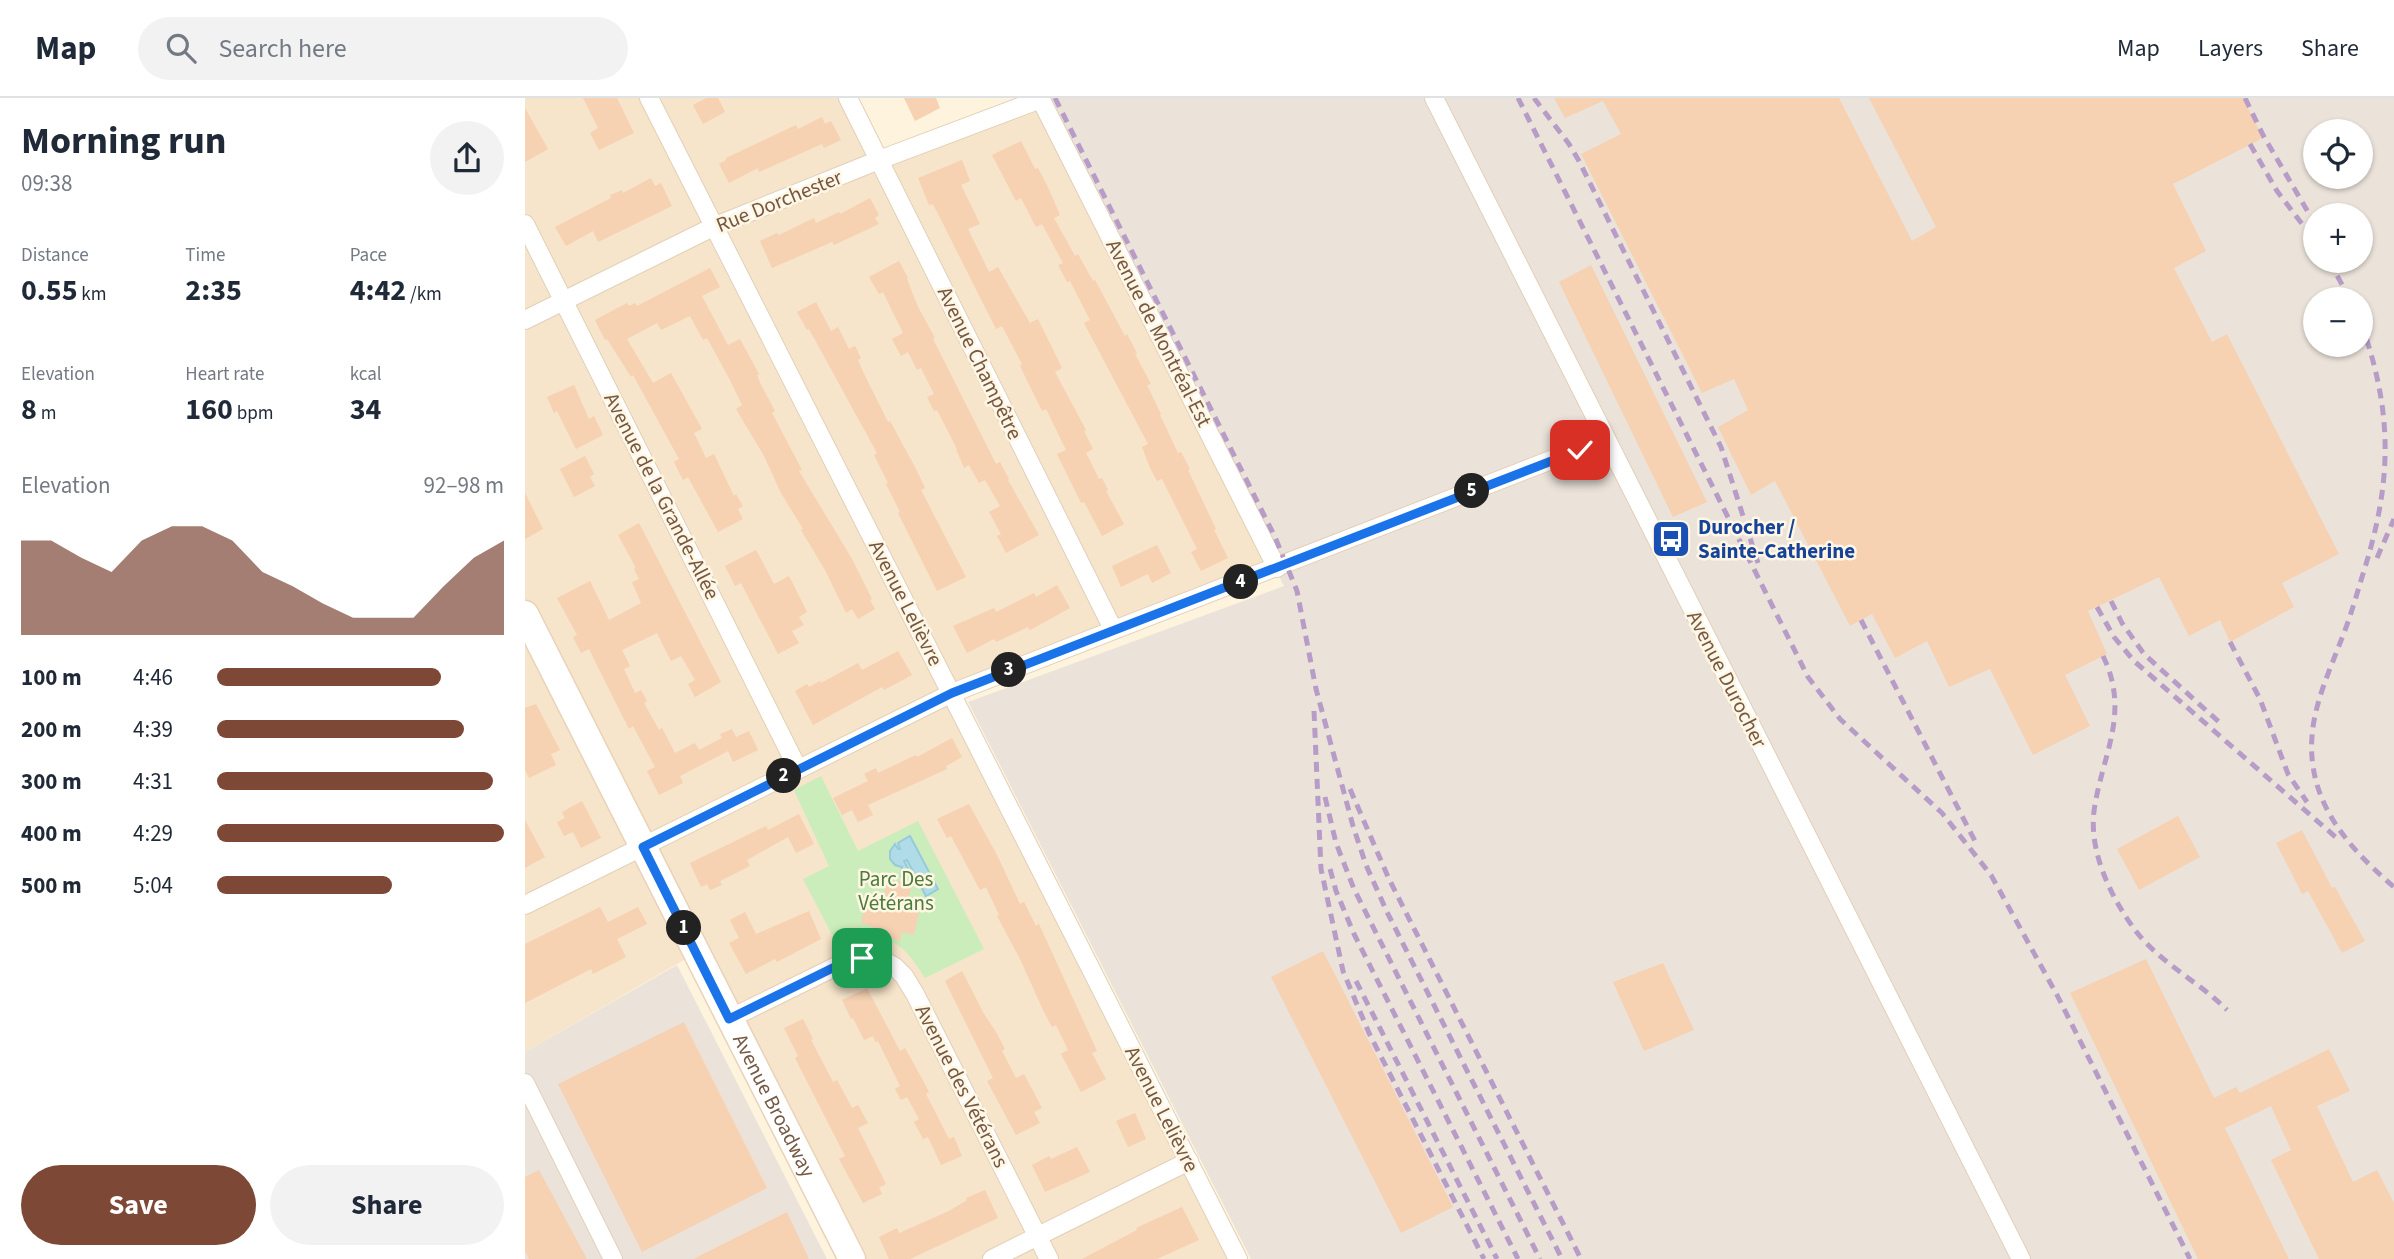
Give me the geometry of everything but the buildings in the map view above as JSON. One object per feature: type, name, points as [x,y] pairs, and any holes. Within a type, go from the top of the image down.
[{"type":"street","name":"Avenue Lelièvre","points":[[649,98],[1238,1259]]},
{"type":"street","name":"Avenue Champêtre","points":[[848,98],[1113,629]]},
{"type":"street","name":"Avenue Durocher","points":[[1434,98],[2021,1259]]},
{"type":"street","name":"Rue Dorchester","points":[[525,320],[713,227],[1041,99]]},
{"type":"street","name":"Avenue de Montréal-Est","points":[[1041,99],[1276,568]]},
{"type":"street","name":"Avenue de la Grande-Allée","points":[[525,224],[798,769]]},
{"type":"street","points":[[525,905],[952,693],[1605,439]]},
{"type":"street","name":"Avenue Broadway","points":[[525,614],[852,1259]]},
{"type":"street","name":"Avenue des Vétérans","points":[[729,1019],[853,958],[883,960],[895,967],[915,994],[1049,1259]]},
{"type":"street","points":[[525,1083],[613,1259]]},
{"type":"street","points":[[992,1259],[1189,1161]]},
{"type":"shaded area","points":[[525,98],[848,98],[879,160],[1041,99],[1277,568],[953,693],[1239,1259],[852,1259],[696,953],[525,1052]]},
{"type":"shaded area","points":[[1034,98],[2394,98],[2394,1259],[1251,1259],[968,702],[1284,586]]},
{"type":"shaded area","points":[[677,965],[827,1259],[525,1259],[525,1052]]},
{"type":"green space","name":"Parc Des Vétérans","points":[[821,776],[858,851],[918,821],[984,949],[925,978],[907,954],[889,941],[868,940],[839,948],[803,879],[829,866],[794,790]]},
{"type":"water","points":[[910,836],[938,889],[926,896],[907,860],[904,861],[911,874],[901,876],[902,867],[895,865],[890,859],[890,851],[895,844],[900,849],[898,843]]},
{"type":"railway","points":[[1055,98],[1275,537],[1297,591],[1316,689],[1366,865],[1387,912],[1562,1259]]},
{"type":"railway","points":[[1518,98],[1808,677],[1840,719],[1942,813],[1991,875],[2057,995],[2190,1259]]},
{"type":"railway","points":[[1534,98],[1579,161],[1721,447],[1758,563]]},
{"type":"railway","points":[[2245,98],[2303,203]]},
{"type":"railway","points":[[2250,144],[2277,191],[2303,225]]},
{"type":"railway","points":[[2336,273],[2343,287]]},
{"type":"railway","points":[[2372,357],[2384,419],[2384,480],[2372,543],[2362,577],[2319,700],[2312,732],[2312,749],[2317,785],[2332,818],[2354,848],[2394,887]]},
{"type":"railway","points":[[2377,558],[2394,519]]},
{"type":"railway","points":[[2111,601],[2122,623],[2144,654],[2219,722]]},
{"type":"railway","points":[[2097,607],[2114,637],[2134,661],[2339,840]]},
{"type":"railway","points":[[1861,620],[1976,843]]},
{"type":"railway","points":[[2230,642],[2260,699],[2288,774],[2307,802]]},
{"type":"railway","points":[[2103,656],[2111,677],[2115,716],[2094,811],[2093,827],[2098,858],[2110,889],[2145,942],[2227,1010]]},
{"type":"railway","points":[[1314,711],[1321,869],[1343,971],[1369,1033],[1484,1259]]},
{"type":"railway","points":[[1350,789],[1389,879],[1581,1259]]},
{"type":"railway","points":[[1325,797],[1336,843],[1354,889],[1540,1259]]},
{"type":"railway","points":[[1330,869],[1354,934],[1518,1259]]},
{"type":"railway","points":[[1356,981],[1497,1259]]},
{"type":"place","name":"Durocher / Sainte-Catherine","points":[[1671,539]]},
{"type":"route","points":[[862,958],[853,958],[729,1019],[643,847],[952,693],[1580,450]]}]
